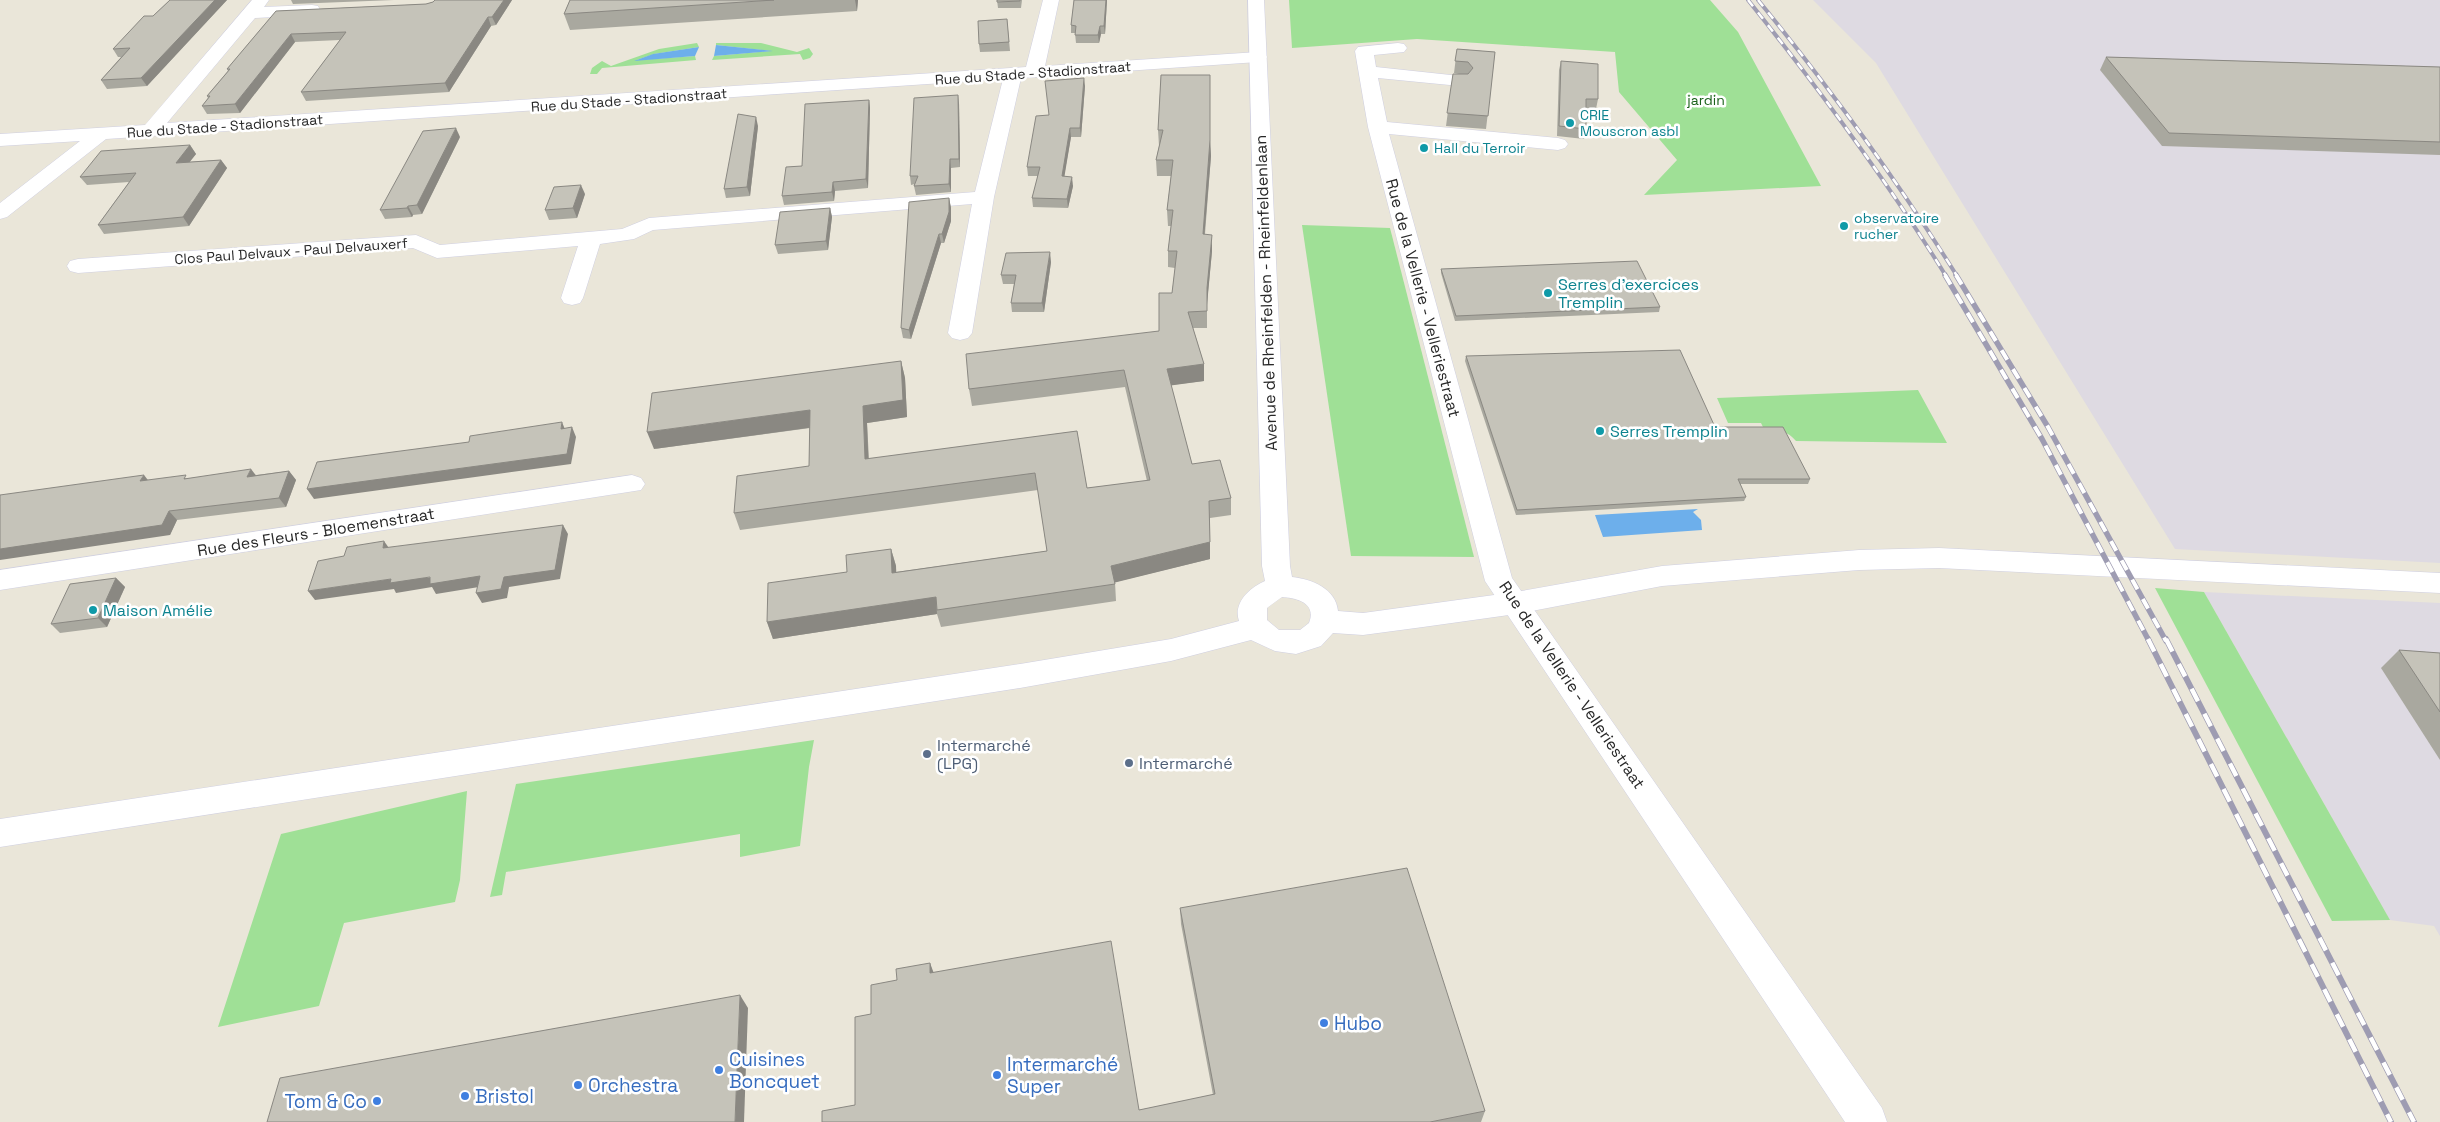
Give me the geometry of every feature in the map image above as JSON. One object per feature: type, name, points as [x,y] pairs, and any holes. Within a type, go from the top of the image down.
[{"type":"street","points":[[1034,74],[1050,0]]},
{"type":"street","name":"Avenue de Rheinfelden - Rheinfeldenlaan","points":[[1256,0],[1276,566],[1280,586]]},
{"type":"street","points":[[150,131],[255,6],[325,10]]},
{"type":"street","name":"Rue de la Vellerie - Velleriestraat","points":[[1398,48],[1364,51],[1370,72],[1378,127],[1499,580],[1868,1122]]},
{"type":"street","name":"Rue du Stade - Stadionstraat","points":[[0,140],[1034,74],[1258,57]]},
{"type":"street","points":[[1370,72],[1460,82]]},
{"type":"street","points":[[960,333],[984,197],[1013,75]]},
{"type":"street","points":[[1378,127],[1558,144]]},
{"type":"street","points":[[0,213],[100,134]]},
{"type":"street","name":"Clos Paul Delvaux - Paul Delvauxerf","points":[[78,266],[416,241],[437,252],[627,235],[649,224],[984,197]]},
{"type":"street","points":[[572,298],[591,238]]},
{"type":"street","name":"Rue des Fleurs - Bloemenstraat","points":[[0,580],[632,484]]},
{"type":"street","points":[[1325,621],[1363,624],[1516,603],[1662,576],[1859,560],[1939,558],[2440,583]]},
{"type":"street","points":[[1280,586],[1298,588],[1314,594],[1322,602],[1326,611],[1325,621],[1315,635],[1295,642],[1272,640],[1256,628],[1251,610],[1260,594],[1280,586]]},
{"type":"street","points":[[0,833],[1020,676],[1171,650],[1256,628]]},
{"type":"shaded area","points":[[1813,0],[2440,0],[2440,563],[2175,549],[1876,63]]},
{"type":"shaded area","points":[[2204,592],[2440,603],[2440,936],[2434,926],[2390,920]]},
{"type":"green space","name":"jardin","points":[[1289,0],[1710,0],[1738,32],[1821,186],[1644,195],[1677,160],[1619,92],[1615,52],[1417,39],[1292,48]]},
{"type":"green space","points":[[697,43],[699,47],[654,54],[637,60],[695,56],[696,60],[602,68],[597,74],[590,74],[592,68],[602,61],[611,66],[659,49]]},
{"type":"green space","points":[[716,43],[761,43],[797,52],[809,48],[813,54],[810,58],[803,60],[800,54],[712,60],[714,56],[770,51],[716,45]]},
{"type":"green space","points":[[1302,225],[1390,228],[1474,557],[1351,556]]},
{"type":"green space","points":[[1918,390],[1947,443],[1796,441],[1793,437],[1777,430],[1764,429],[1761,423],[1728,423],[1717,398]]},
{"type":"green space","points":[[2155,588],[2204,592],[2390,920],[2332,921]]},
{"type":"green space","points":[[814,740],[800,846],[740,857],[740,834],[506,872],[502,895],[490,897],[516,784]]},
{"type":"green space","points":[[467,791],[460,880],[455,902],[344,923],[319,1006],[218,1027],[281,834]]},
{"type":"water","points":[[716,45],[773,51],[714,56]]},
{"type":"water","points":[[699,47],[695,56],[634,61],[653,54]]},
{"type":"water","points":[[1698,509],[1693,512],[1701,520],[1702,530],[1603,537],[1595,515]]},
{"type":"building","points":[[170,0],[215,0],[141,78],[101,80],[130,48],[113,49],[144,16],[153,16]]},
{"type":"building","points":[[435,0],[504,0],[492,17],[488,17],[445,83],[301,92],[346,32],[291,34],[235,104],[202,106],[210,96],[207,96],[230,69],[227,69],[276,11],[426,4]]},
{"type":"building","points":[[570,0],[774,0],[564,14]]},
{"type":"building","points":[[997,0],[1020,0],[1020,1],[997,2]]},
{"type":"building","points":[[1074,0],[1106,0],[1104,26],[1100,26],[1098,35],[1075,35],[1076,26],[1071,25]]},
{"type":"building","points":[[1007,19],[1009,42],[979,44],[978,21]]},
{"type":"building","points":[[1457,49],[1495,52],[1488,116],[1447,113],[1453,74],[1468,74],[1473,68],[1468,62],[1455,61]]},
{"type":"building","points":[[2106,57],[2440,67],[2440,142],[2169,133]]},
{"type":"building","points":[[1561,61],[1598,64],[1598,99],[1586,99],[1586,129],[1559,126]]},
{"type":"building","points":[[1161,75],[1210,75],[1210,140],[1203,234],[1212,235],[1207,288],[1207,311],[1188,312],[1204,364],[1167,369],[1192,464],[1220,460],[1231,498],[1209,501],[1210,542],[1111,566],[1115,584],[937,610],[936,597],[767,622],[768,583],[847,572],[846,555],[891,549],[892,573],[1047,551],[1035,473],[734,513],[737,476],[809,466],[810,410],[647,432],[652,393],[901,361],[903,400],[863,406],[865,459],[1077,431],[1087,488],[1150,480],[1124,370],[969,389],[966,354],[1159,331],[1159,293],[1172,293],[1177,251],[1168,251],[1173,210],[1167,210],[1173,160],[1156,160],[1163,130],[1158,130]]},
{"type":"building","points":[[1084,78],[1080,128],[1070,128],[1062,176],[1072,177],[1067,199],[1032,198],[1040,167],[1027,167],[1036,116],[1049,115],[1045,81]]},
{"type":"building","points":[[958,95],[959,159],[950,159],[949,184],[914,186],[918,176],[910,176],[914,98]]},
{"type":"building","points":[[869,100],[866,179],[833,182],[832,192],[782,196],[786,167],[802,166],[805,104]]},
{"type":"building","points":[[738,114],[756,117],[747,187],[724,189]]},
{"type":"building","points":[[456,128],[417,205],[408,206],[407,208],[380,210],[423,131]]},
{"type":"building","points":[[190,145],[176,163],[221,160],[183,217],[98,225],[136,173],[80,177],[101,151]]},
{"type":"building","points":[[581,185],[573,208],[545,210],[554,187]]},
{"type":"building","points":[[949,198],[949,212],[942,234],[939,234],[909,330],[901,328],[909,202]]},
{"type":"building","points":[[830,208],[826,241],[775,245],[780,212]]},
{"type":"building","points":[[1050,252],[1042,303],[1011,303],[1016,275],[1001,275],[1006,253]]},
{"type":"building","name":"Serres d'exercices Tremplin","points":[[1637,261],[1660,307],[1456,316],[1441,269]]},
{"type":"building","name":"Serres Tremplin","points":[[1680,350],[1715,427],[1783,427],[1810,479],[1738,479],[1746,497],[1517,510],[1466,356]]},
{"type":"building","points":[[562,422],[561,429],[572,427],[567,454],[307,489],[317,462],[469,442],[470,436]]},
{"type":"building","points":[[251,469],[247,477],[289,471],[279,498],[169,511],[162,525],[0,549],[0,495],[144,475],[140,481],[186,475],[184,479]]},
{"type":"building","points":[[563,525],[555,570],[504,577],[501,589],[476,593],[480,576],[430,584],[430,577],[390,583],[391,579],[308,591],[318,561],[344,556],[347,547],[384,541],[383,548]]},
{"type":"building","points":[[116,578],[98,618],[51,624],[70,584]]},
{"type":"building","points":[[2399,650],[2440,653],[2440,712]]},
{"type":"building","points":[[1407,868],[1485,1111],[1430,1122],[822,1122],[822,1111],[855,1105],[855,1017],[871,1014],[871,985],[897,980],[896,969],[930,963],[930,973],[1111,941],[1139,1110],[1215,1094],[1180,908]]},
{"type":"building","points":[[740,995],[735,1122],[267,1122],[280,1078]]},
{"type":"railway","points":[[1748,0],[1851,135],[1900,204],[1946,276]]},
{"type":"railway","points":[[1758,0],[1862,135],[1911,205],[1957,276]]},
{"type":"railway","points":[[1945,275],[2042,439],[2149,641]]},
{"type":"railway","points":[[1956,275],[2048,427],[2166,641]]},
{"type":"railway","points":[[2148,639],[2391,1122]]},
{"type":"railway","points":[[2166,639],[2414,1122]]},
{"type":"place","name":"CRIE Mouscron asbl","points":[[1570,123]]},
{"type":"place","name":"Hall du Terroir","points":[[1424,148]]},
{"type":"place","name":"observatoire rucher","points":[[1844,226]]},
{"type":"place","name":"Serres d'exercices Tremplin","points":[[1548,293]]},
{"type":"place","name":"Serres Tremplin","points":[[1600,431]]},
{"type":"place","name":"Maison Amélie","points":[[93,610]]},
{"type":"place","name":"Intermarché (LPG)","points":[[927,754]]},
{"type":"place","name":"Intermarché","points":[[1129,763]]},
{"type":"place","name":"Hubo","points":[[1324,1023]]},
{"type":"place","name":"Cuisines Boncquet","points":[[719,1070]]},
{"type":"place","name":"Intermarché Super","points":[[997,1075]]},
{"type":"place","name":"Orchestra","points":[[578,1085]]},
{"type":"place","name":"Bristol","points":[[465,1096]]},
{"type":"place","name":"Tom & Co","points":[[377,1101]]}]
